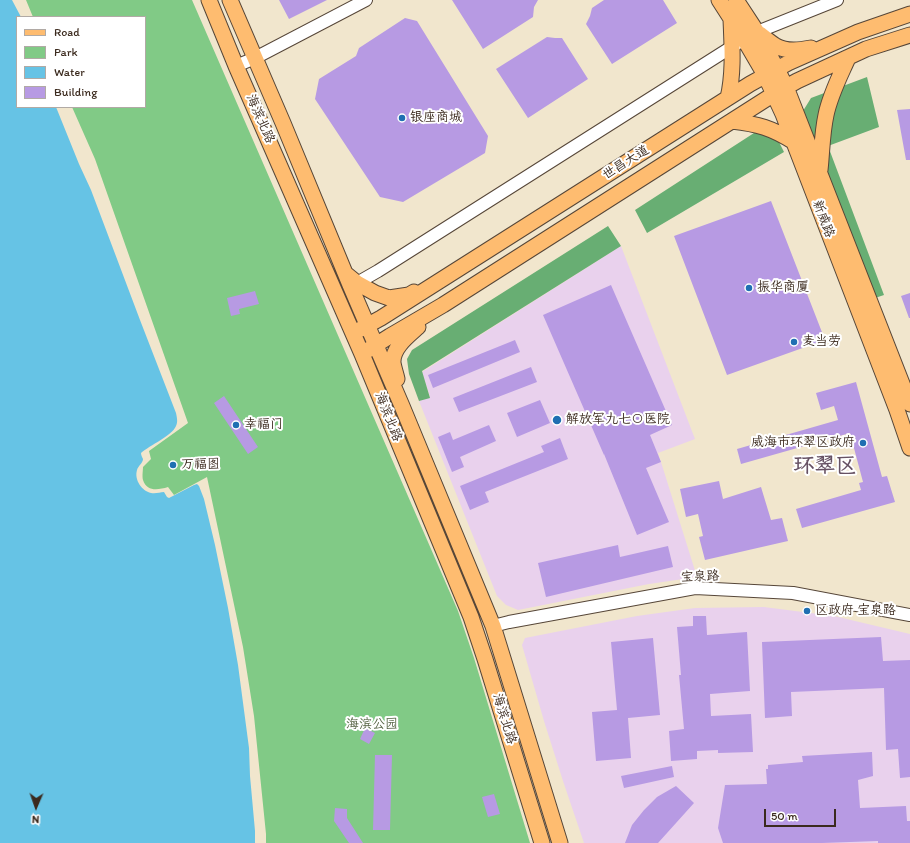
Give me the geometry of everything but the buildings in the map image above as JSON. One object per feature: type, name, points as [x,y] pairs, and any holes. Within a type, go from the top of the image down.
[{"type":"main road","name":"海滨北路","points":[[209,0],[236,66],[362,354],[473,622],[542,843]]},
{"type":"main road","name":"海滨北路","points":[[230,0],[350,280],[367,325],[493,626],[560,843]]},
{"type":"main road","name":"新威路","points":[[719,0],[744,39],[771,72],[820,173],[910,404]]},
{"type":"main road","name":"新威路","points":[[736,0],[744,39]]},
{"type":"main road","name":"世昌大道","points":[[353,333],[381,318],[771,72],[858,32],[910,14]]},
{"type":"main road","name":"世昌大道","points":[[362,354],[780,91],[866,49],[910,35]]},
{"type":"main road","points":[[728,98],[732,75],[744,39],[793,50],[826,46]]},
{"type":"main road","points":[[820,173],[826,116],[831,98],[848,58]]},
{"type":"main road","name":"新威路","points":[[780,91],[794,142],[897,410],[910,448]]},
{"type":"main road","points":[[732,121],[764,126],[779,132],[794,142]]},
{"type":"main road","points":[[350,280],[375,293],[389,298],[409,295],[436,283]]},
{"type":"main road","points":[[402,406],[393,362],[396,351],[404,339],[442,305]]},
{"type":"street","points":[[236,66],[255,58],[366,0]]},
{"type":"street","points":[[350,280],[744,39],[837,0]]},
{"type":"street","name":"宝泉路","points":[[493,626],[695,588],[793,593],[910,615]]},
{"type":"shaded area","name":"解放军九七〇医院","points":[[621,246],[695,439],[658,453],[697,577],[649,584],[518,610],[506,605],[497,596],[419,401],[430,397],[422,372]]},
{"type":"shaded area","points":[[764,607],[834,616],[910,634],[910,843],[584,843],[544,721],[522,645],[525,638],[637,616],[695,608]]},
{"type":"green space","name":"海滨公园","points":[[26,0],[192,0],[458,611],[474,658],[530,843],[266,843],[254,716],[243,647],[207,477],[174,495],[168,487],[153,489],[147,487],[143,480],[143,467],[151,459],[149,451],[188,423],[95,159],[72,108],[146,108],[146,16],[33,16]]},
{"type":"green space","points":[[867,77],[879,127],[828,146],[884,295],[875,298],[803,111],[811,98]]},
{"type":"green space","points":[[774,132],[784,152],[647,233],[635,210],[754,133]]},
{"type":"green space","points":[[608,226],[621,246],[422,371],[430,398],[419,401],[409,374],[407,359],[412,350]]},
{"type":"water","points":[[0,0],[12,0],[20,16],[16,16],[16,108],[56,108],[91,190],[176,413],[177,423],[174,430],[141,453],[143,459],[136,474],[138,481],[148,492],[164,492],[169,498],[197,484],[204,499],[228,608],[238,665],[249,748],[255,843],[0,843]]},
{"type":"place","name":"银座商城","points":[[402,118]]},
{"type":"place","name":"振华商厦","points":[[749,288]]},
{"type":"place","name":"麦当劳","points":[[794,342]]},
{"type":"place","name":"解放军九七〇医院","points":[[557,420]]},
{"type":"place","name":"幸福门","points":[[236,425]]},
{"type":"place","name":"威海市环翠区政府","points":[[863,443]]},
{"type":"place","name":"万福图","points":[[173,465]]},
{"type":"place","name":"区政府 宝泉路","points":[[807,611]]},
{"type":"district","name":"环翠区","points":[[825,467]]}]
